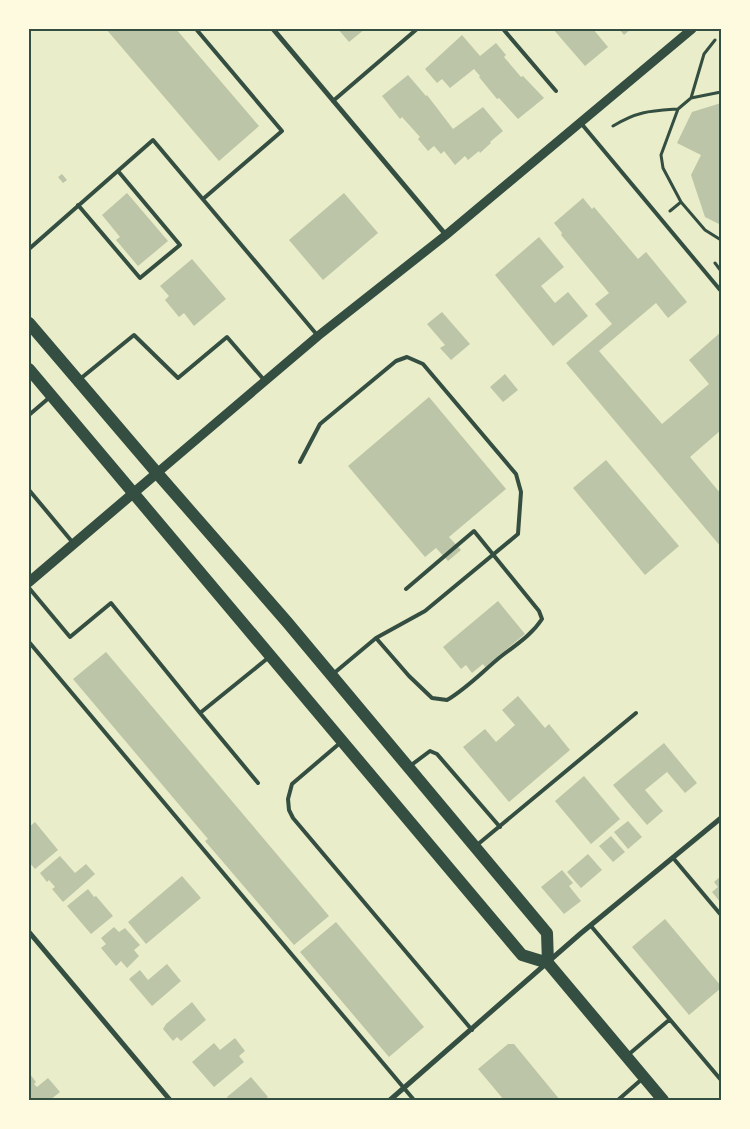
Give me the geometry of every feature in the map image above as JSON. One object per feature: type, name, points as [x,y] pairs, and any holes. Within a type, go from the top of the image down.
[{"type":"main road","points":[[29,323],[287,622],[547,933],[548,963]]},
{"type":"main road","points":[[29,369],[522,955],[548,963],[663,1100]]},
{"type":"main road","points":[[29,582],[157,473]]},
{"type":"street","points":[[273,29],[446,235]]},
{"type":"street","points":[[157,473],[318,336],[446,235],[692,29]]},
{"type":"street","points":[[390,1100],[591,926],[674,859],[721,818]]},
{"type":"street","points":[[29,932],[170,1100]]},
{"type":"lane","points":[[196,29],[282,130],[203,199]]},
{"type":"lane","points":[[333,101],[417,29]]},
{"type":"lane","points":[[503,29],[556,91]]},
{"type":"lane","points":[[580,122],[721,291]]},
{"type":"lane","points":[[29,249],[153,140],[318,336]]},
{"type":"lane","points":[[78,205],[140,278],[180,245],[118,171]]},
{"type":"lane","points":[[78,380],[134,335],[178,378],[228,336],[265,381]]},
{"type":"lane","points":[[300,462],[320,424],[396,361],[407,357],[423,364],[516,474],[521,492],[518,534],[425,611],[376,638],[332,675]]},
{"type":"lane","points":[[29,415],[52,396]]},
{"type":"lane","points":[[29,490],[74,544]]},
{"type":"lane","points":[[376,638],[409,676],[432,698],[447,700],[464,690],[498,659],[536,629],[542,619],[539,611],[474,531],[406,589]]},
{"type":"lane","points":[[29,588],[70,636],[111,603],[258,784]]},
{"type":"lane","points":[[29,642],[414,1100]]},
{"type":"lane","points":[[200,713],[269,656]]},
{"type":"lane","points":[[475,846],[636,713]]},
{"type":"lane","points":[[342,741],[292,784],[288,800],[289,810],[293,818],[472,1030]]},
{"type":"lane","points":[[408,767],[430,751],[437,754],[500,826]]},
{"type":"lane","points":[[674,859],[721,915]]},
{"type":"lane","points":[[591,926],[721,1080]]},
{"type":"lane","points":[[626,1057],[670,1020]]},
{"type":"lane","points":[[618,1100],[643,1077]]},
{"type":"path","points":[[691,98],[704,54],[716,40]]},
{"type":"path","points":[[721,92],[691,98],[678,109],[661,155],[663,168],[681,202],[705,230],[721,240]]},
{"type":"path","points":[[613,126],[629,116],[645,111],[678,109]]},
{"type":"path","points":[[670,211],[681,202]]},
{"type":"building","points":[[106,29],[176,29],[259,126],[219,161]]},
{"type":"building","points":[[338,29],[365,29],[349,42]]},
{"type":"building","points":[[553,29],[593,29],[608,47],[585,66]]},
{"type":"building","points":[[619,29],[631,29],[624,35]]},
{"type":"building","points":[[462,35],[480,56],[496,43],[506,55],[504,57],[521,77],[523,76],[544,98],[518,119],[499,98],[497,99],[474,69],[450,88],[442,79],[437,83],[425,69]]},
{"type":"building","points":[[408,75],[427,95],[453,129],[483,107],[503,131],[480,153],[479,151],[468,160],[465,156],[455,165],[444,151],[441,154],[434,146],[428,151],[418,139],[420,137],[402,117],[400,119],[382,96]]},
{"type":"building","points":[[721,103],[721,225],[705,217],[691,175],[701,155],[677,143],[692,112]]},
{"type":"building","points":[[62,174],[67,180],[63,183],[58,177]]},
{"type":"building","points":[[127,193],[168,241],[138,266],[116,240],[120,237],[102,215]]},
{"type":"building","points":[[344,193],[378,233],[323,280],[289,240]]},
{"type":"building","points":[[583,198],[592,209],[594,207],[638,259],[646,252],[687,302],[668,318],[656,303],[599,351],[662,424],[709,384],[689,360],[721,332],[721,430],[690,457],[721,494],[721,547],[566,363],[612,324],[595,304],[609,293],[561,235],[562,233],[554,223]]},
{"type":"building","points":[[539,237],[564,267],[541,286],[555,303],[568,292],[588,316],[553,346],[495,275]]},
{"type":"building","points":[[192,259],[226,299],[194,326],[184,313],[179,317],[165,300],[169,296],[160,286]]},
{"type":"building","points":[[442,312],[470,344],[451,360],[440,348],[445,345],[427,324]]},
{"type":"building","points":[[505,374],[518,390],[503,402],[490,387]]},
{"type":"building","points":[[429,397],[506,489],[449,537],[461,550],[448,561],[436,548],[425,557],[348,466]]},
{"type":"building","points":[[606,460],[679,546],[645,575],[573,488]]},
{"type":"building","points":[[498,601],[525,634],[485,667],[483,664],[472,673],[466,665],[461,669],[443,647]]},
{"type":"building","points":[[106,652],[329,916],[294,945],[205,841],[208,839],[73,679]]},
{"type":"building","points":[[518,696],[545,728],[549,724],[570,750],[509,802],[463,747],[485,729],[496,742],[515,725],[502,710]]},
{"type":"building","points":[[664,743],[697,783],[685,793],[667,772],[645,790],[663,811],[647,825],[613,785]]},
{"type":"building","points":[[584,776],[620,819],[591,844],[555,801]]},
{"type":"building","points":[[628,821],[642,837],[628,849],[614,832]]},
{"type":"building","points":[[35,822],[58,850],[35,869],[29,862],[29,827]]},
{"type":"building","points":[[611,836],[625,852],[613,862],[599,846]]},
{"type":"building","points":[[588,854],[602,870],[581,888],[567,872]]},
{"type":"building","points":[[60,856],[75,873],[86,864],[95,874],[63,902],[52,889],[55,887],[49,880],[47,882],[40,873]]},
{"type":"building","points":[[562,870],[573,883],[569,886],[581,901],[564,914],[541,887]]},
{"type":"building","points":[[182,876],[201,898],[146,944],[128,922]]},
{"type":"building","points":[[721,876],[721,903],[712,892],[718,887],[714,882]]},
{"type":"building","points":[[88,889],[113,916],[91,934],[67,906]]},
{"type":"building","points":[[665,919],[721,986],[689,1015],[632,947]]},
{"type":"building","points":[[336,922],[424,1027],[389,1057],[300,952]]},
{"type":"building","points":[[114,927],[119,932],[125,928],[140,945],[134,950],[139,956],[127,968],[121,961],[116,966],[101,948],[106,944],[101,938]]},
{"type":"building","points":[[167,964],[181,981],[152,1006],[129,979],[140,970],[148,980]]},
{"type":"building","points":[[192,1002],[206,1020],[181,1041],[177,1037],[173,1041],[163,1029],[166,1024]]},
{"type":"building","points":[[235,1038],[245,1051],[239,1056],[244,1062],[214,1087],[192,1062],[214,1043],[220,1050]]},
{"type":"building","points":[[508,1044],[514,1044],[560,1100],[504,1100],[478,1069]]},
{"type":"building","points":[[29,1073],[36,1082],[34,1084],[37,1087],[48,1078],[60,1092],[50,1100],[29,1100]]},
{"type":"building","points":[[251,1077],[268,1097],[263,1100],[227,1100],[229,1099],[227,1097]]}]
